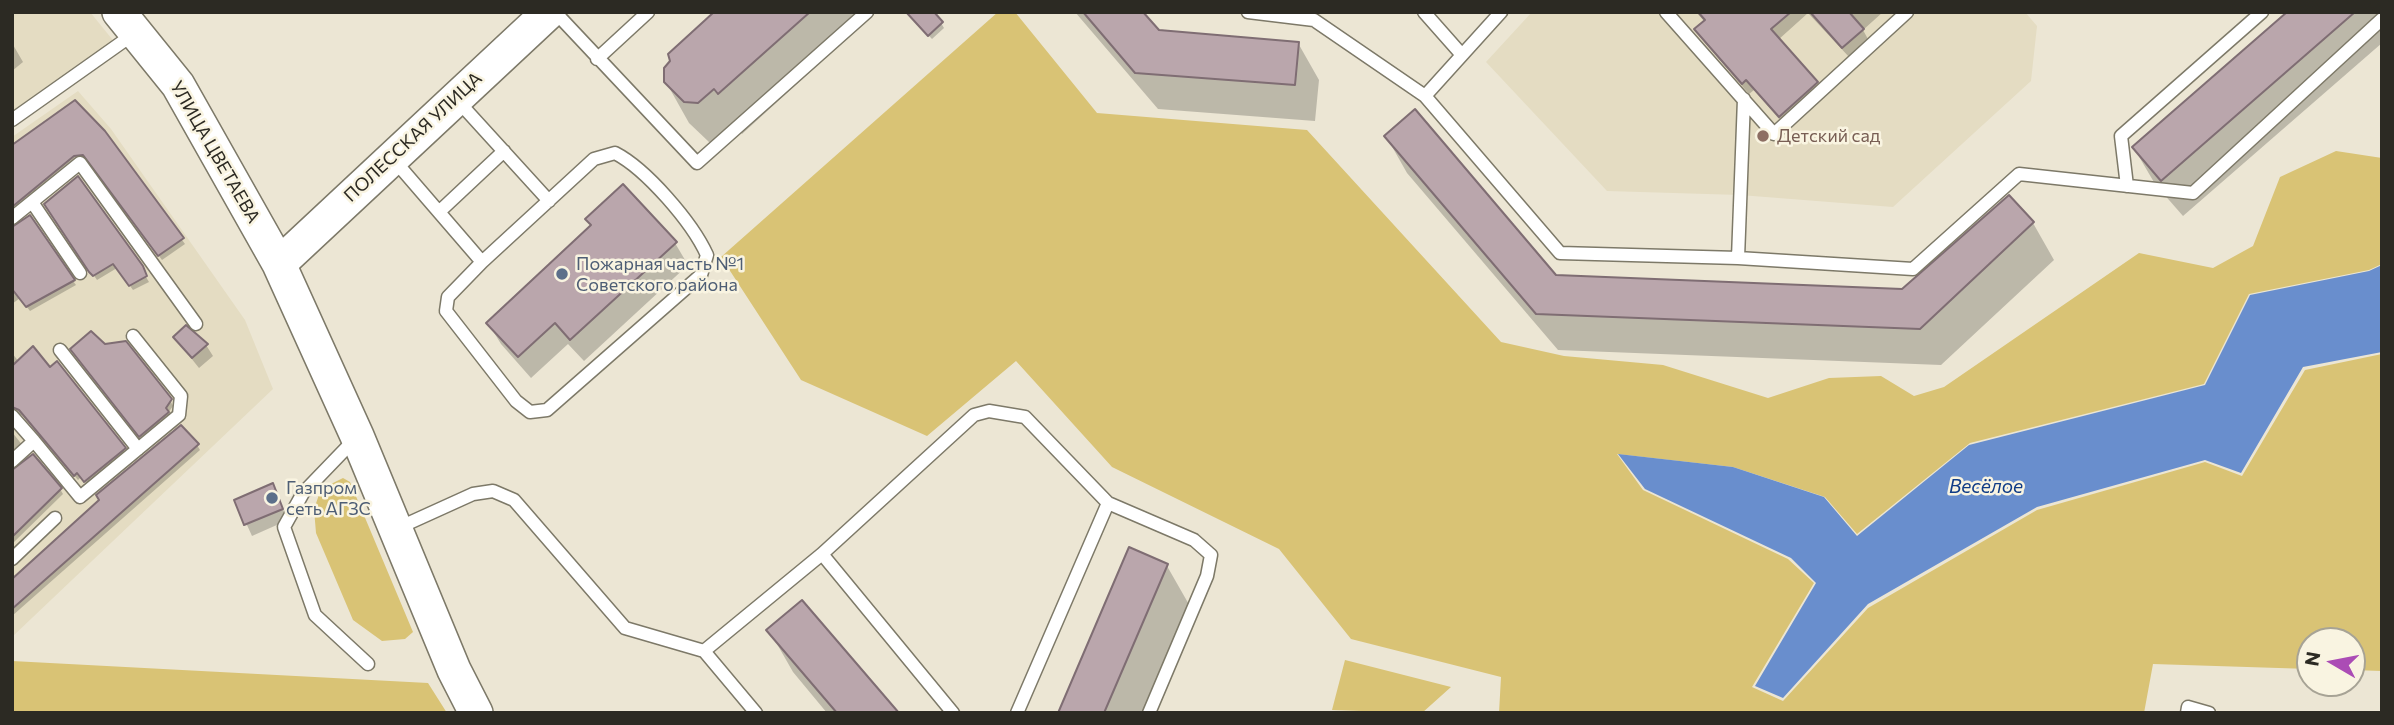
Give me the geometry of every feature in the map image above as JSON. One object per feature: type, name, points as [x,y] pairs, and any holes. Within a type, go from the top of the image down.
[{"type":"main road","name":"ПОЛЕССКАЯ УЛИЦА","points":[[279,264],[549,12]]},
{"type":"main road","name":"УЛИЦА ЦВЕТАЕВА","points":[[127,22],[178,85],[279,264],[357,436],[454,670],[476,713]]},
{"type":"lane","points":[[555,12],[697,163],[867,12]]},
{"type":"lane","points":[[597,59],[648,12]]},
{"type":"lane","points":[[1248,12],[1314,20],[1425,96],[1560,253],[1738,258],[1913,269],[2019,174],[2193,193],[2382,19]]},
{"type":"lane","points":[[1423,12],[1462,55]]},
{"type":"lane","points":[[1425,96],[1501,12]]},
{"type":"lane","points":[[1667,12],[1774,134],[1907,12]]},
{"type":"lane","points":[[2126,186],[2120,136],[2262,12]]},
{"type":"lane","points":[[12,120],[127,22]]},
{"type":"lane","points":[[455,97],[549,201]]},
{"type":"lane","points":[[1738,258],[1744,99]]},
{"type":"lane","points":[[440,211],[504,151]]},
{"type":"lane","points":[[615,153],[632,161],[699,237],[707,255],[701,275],[548,410],[530,412],[516,401],[446,312],[448,296],[482,262],[594,159],[615,153]]},
{"type":"lane","points":[[392,157],[482,262]]},
{"type":"lane","points":[[12,218],[80,163],[196,324]]},
{"type":"lane","points":[[32,202],[80,273]]},
{"type":"lane","points":[[12,416],[80,497],[179,415],[181,396],[133,336]]},
{"type":"lane","points":[[60,350],[138,449]]},
{"type":"lane","points":[[704,650],[822,554],[967,421],[989,411],[1025,417],[1108,503],[1194,540],[1211,555],[1207,576],[1149,713]]},
{"type":"lane","points":[[357,436],[303,493],[284,527],[315,615],[368,664]]},
{"type":"lane","points":[[12,461],[34,441]]},
{"type":"lane","points":[[395,530],[473,494],[493,491],[514,500],[625,628],[704,650],[756,713]]},
{"type":"lane","points":[[1017,713],[1108,503]]},
{"type":"lane","points":[[12,559],[55,518]]},
{"type":"lane","points":[[822,554],[953,713]]},
{"type":"lane","points":[[2187,713],[2188,707],[2209,713]]},
{"type":"shaded area","points":[[12,12],[90,12],[116,44],[12,119]]},
{"type":"shaded area","points":[[998,12],[1015,12],[1097,113],[1307,130],[1501,342],[1564,356],[1663,365],[1768,398],[1829,378],[1881,376],[1914,396],[1944,387],[2139,253],[2213,268],[2253,246],[2280,177],[2336,151],[2382,158],[2382,264],[2369,270],[2249,294],[2204,384],[1970,443],[1857,534],[1825,497],[1733,467],[1617,454],[1643,490],[1788,559],[1814,583],[1752,687],[1783,701],[1868,608],[2037,510],[2205,462],[2242,476],[2305,370],[2382,354],[2382,671],[2366,670],[2366,627],[2296,627],[2296,669],[2153,664],[2144,713],[1499,713],[1501,677],[1351,639],[1279,549],[1112,467],[1016,361],[927,436],[801,380],[721,257]]},
{"type":"shaded area","name":"Детский сад","points":[[1532,12],[2025,12],[2037,26],[2031,81],[1893,207],[1740,195],[1607,191],[1486,62]]},
{"type":"shaded area","points":[[78,91],[111,129],[245,320],[273,389],[12,637],[12,137]]},
{"type":"shaded area","points":[[343,478],[350,482],[413,632],[405,639],[382,641],[353,620],[316,533],[314,509],[321,489]]},
{"type":"shaded area","points":[[1345,660],[1451,687],[1422,713],[1332,710]]},
{"type":"shaded area","points":[[12,661],[428,683],[447,713],[12,713]]},
{"type":"water","name":"Весёлое","points":[[2382,265],[2382,352],[2303,367],[2241,473],[2205,460],[2037,507],[1868,604],[1783,698],[1755,686],[1816,583],[1791,558],[1645,489],[1618,454],[1733,467],[1824,497],[1857,536],[1969,445],[2205,385],[2250,295],[2369,271]]},
{"type":"building","points":[[714,12],[810,12],[718,94],[714,89],[698,103],[684,102],[664,82],[664,68],[670,61],[668,54]]},
{"type":"building","points":[[906,12],[934,12],[943,22],[928,36]]},
{"type":"building","points":[[1083,12],[1143,12],[1159,30],[1299,42],[1295,85],[1135,73]]},
{"type":"building","points":[[1698,12],[1791,12],[1771,29],[1818,82],[1779,117],[1746,80],[1742,84],[1694,29],[1705,20]]},
{"type":"building","points":[[1810,12],[1849,12],[1864,29],[1842,48]]},
{"type":"building","points":[[2287,12],[2355,12],[2161,181],[2132,147]]},
{"type":"building","points":[[75,100],[105,131],[184,238],[158,256],[83,155],[74,156],[12,207],[12,145]]},
{"type":"building","points":[[1415,109],[1556,275],[1902,289],[2009,195],[2034,222],[1920,329],[1536,314],[1384,136]]},
{"type":"building","points":[[78,176],[143,266],[147,276],[129,286],[113,264],[93,276],[89,272],[44,204]]},
{"type":"building","points":[[623,184],[677,242],[570,340],[555,323],[518,357],[486,323],[591,225],[585,219]]},
{"type":"building","points":[[30,215],[75,280],[26,307],[12,289],[12,227]]},
{"type":"building","points":[[186,325],[208,344],[192,358],[173,337]]},
{"type":"building","points":[[91,331],[105,344],[126,341],[172,399],[166,408],[169,412],[139,437],[70,349]]},
{"type":"building","points":[[33,346],[50,367],[57,361],[126,448],[84,482],[77,473],[74,476],[19,410],[12,407],[12,366]]},
{"type":"building","points":[[181,425],[199,444],[12,609],[12,579],[99,500],[96,495]]},
{"type":"building","points":[[33,454],[62,488],[12,537],[12,470]]},
{"type":"building","points":[[273,483],[283,509],[244,525],[234,500]]},
{"type":"building","points":[[1129,547],[1168,564],[1104,713],[1058,713]]},
{"type":"building","points":[[802,600],[899,713],[837,713],[766,630]]},
{"type":"place","name":"Детский сад","points":[[1763,136]]},
{"type":"place","name":"Пожарная часть №1 Советского района","points":[[562,274]]},
{"type":"place","name":"Газпром сеть АГЗС","points":[[272,498]]}]
